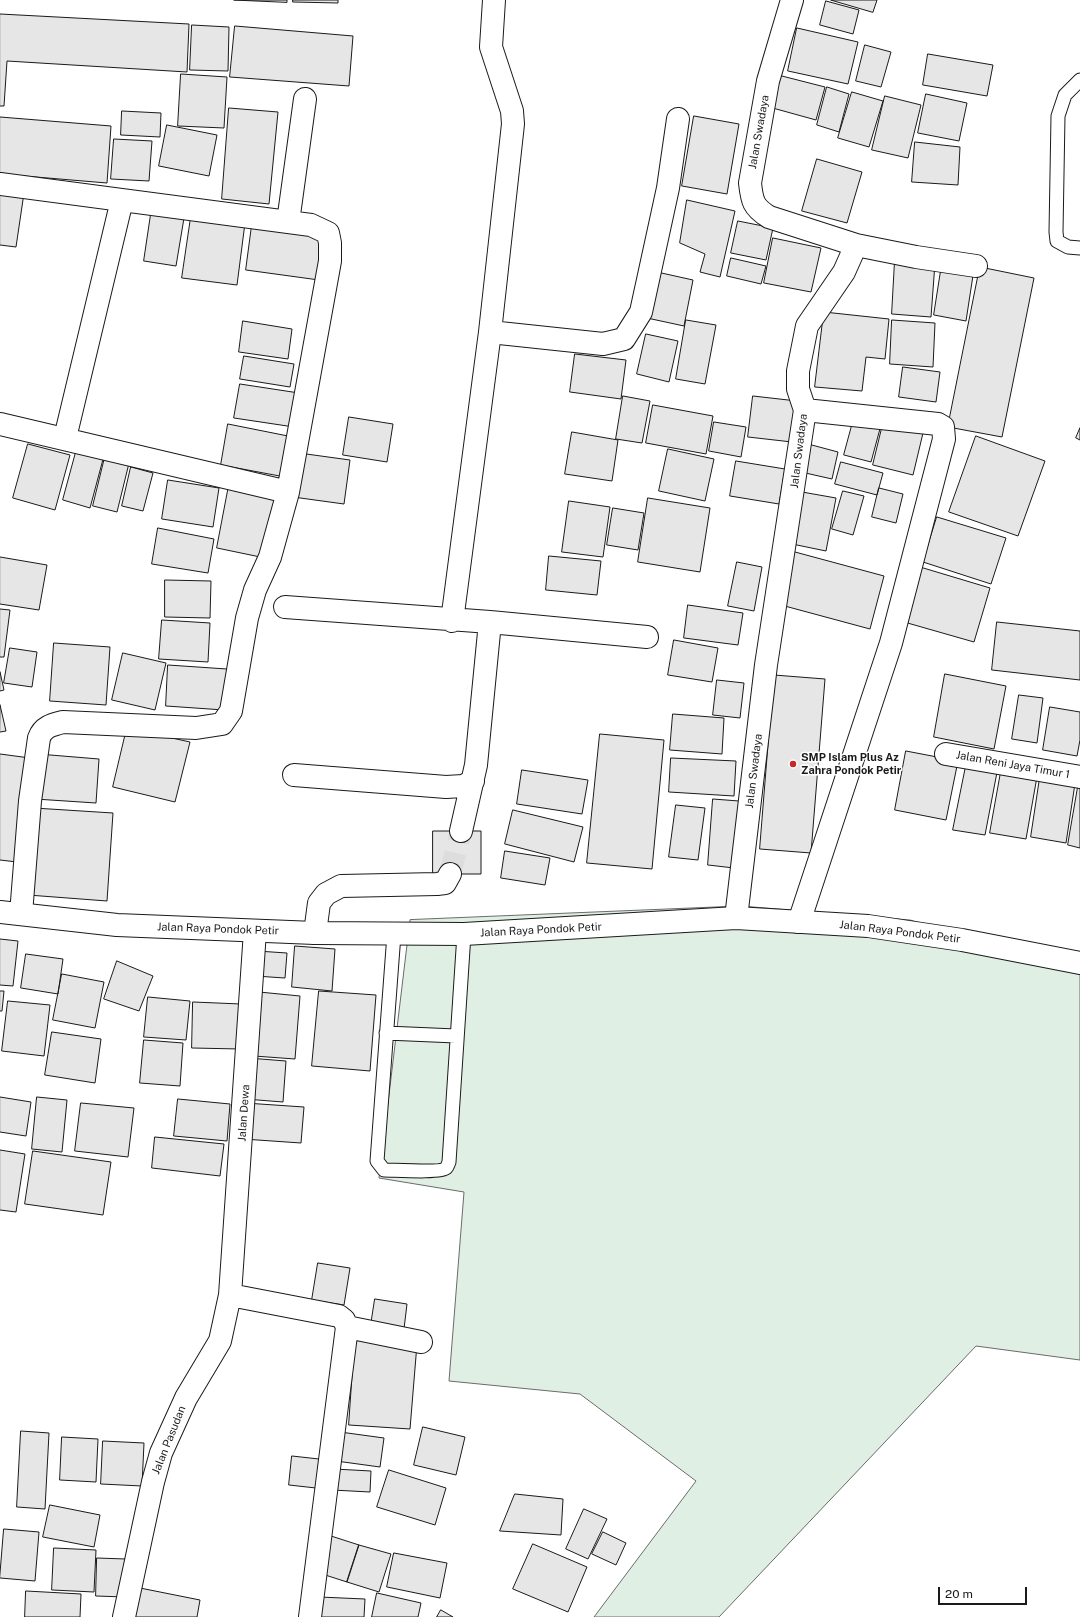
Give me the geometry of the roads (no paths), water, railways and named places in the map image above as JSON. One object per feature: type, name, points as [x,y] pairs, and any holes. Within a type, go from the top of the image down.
[{"type":"street","points":[[452,621],[490,332],[513,124],[512,111],[491,46],[494,0]]},
{"type":"street","name":"Jalan Swadaya","points":[[736,918],[766,665],[805,410],[798,389],[798,371],[807,326],[844,272],[856,245],[769,217],[756,210],[752,197],[750,182],[768,80],[792,0]]},
{"type":"street","points":[[288,222],[305,99]]},
{"type":"street","points":[[490,332],[603,344],[624,339],[641,312],[668,188],[678,119]]},
{"type":"street","points":[[0,184],[311,225],[328,233],[330,243],[330,261],[288,492],[270,557],[255,590],[247,618],[231,711],[222,724],[196,728],[63,722],[51,725],[42,730],[39,738],[30,801],[21,914]]},
{"type":"street","points":[[65,438],[122,200]]},
{"type":"street","points":[[856,245],[916,257],[976,266]]},
{"type":"street","points":[[799,922],[891,643],[944,439],[943,427],[938,424],[805,410]]},
{"type":"street","points":[[0,424],[65,438],[288,492]]},
{"type":"street","points":[[285,607],[452,621],[490,622],[647,637]]},
{"type":"street","points":[[461,831],[476,765],[490,622]]},
{"type":"street","name":"Jalan Reni Jaya Timur 1","points":[[946,754],[1080,777]]},
{"type":"street","points":[[294,775],[446,787],[463,786],[472,781]]},
{"type":"street","points":[[315,933],[319,902],[326,894],[341,886],[436,884],[445,883],[450,874]]},
{"type":"street","name":"Jalan Raya Pondok Petir","points":[[0,912],[117,925],[315,933],[394,934],[464,934],[736,918],[868,926],[977,943],[1080,963]]},
{"type":"street","name":"Jalan Dewa","points":[[230,1295],[255,931]]},
{"type":"street","points":[[230,1295],[339,1316],[344,1320],[347,1327],[310,1617]]},
{"type":"street","name":"Jalan Pasudan","points":[[124,1617],[153,1482],[161,1454],[186,1398],[220,1341],[230,1295]]},
{"type":"street","points":[[347,1327],[421,1342]]},
{"type":"lane","points":[[1080,80],[1065,95],[1058,116],[1056,232],[1057,241],[1068,247],[1080,248]]},
{"type":"lane","points":[[394,934],[377,1161],[384,1170],[442,1170],[446,1168],[449,1162],[456,1036],[464,934]]},
{"type":"lane","points":[[386,1033],[456,1036]]},
{"type":"tunnel","points":[[450,874],[461,831]]},
{"type":"place","name":"SMP Islam Plus Az Zahra Pondok Petir","points":[[793,764]]}]
